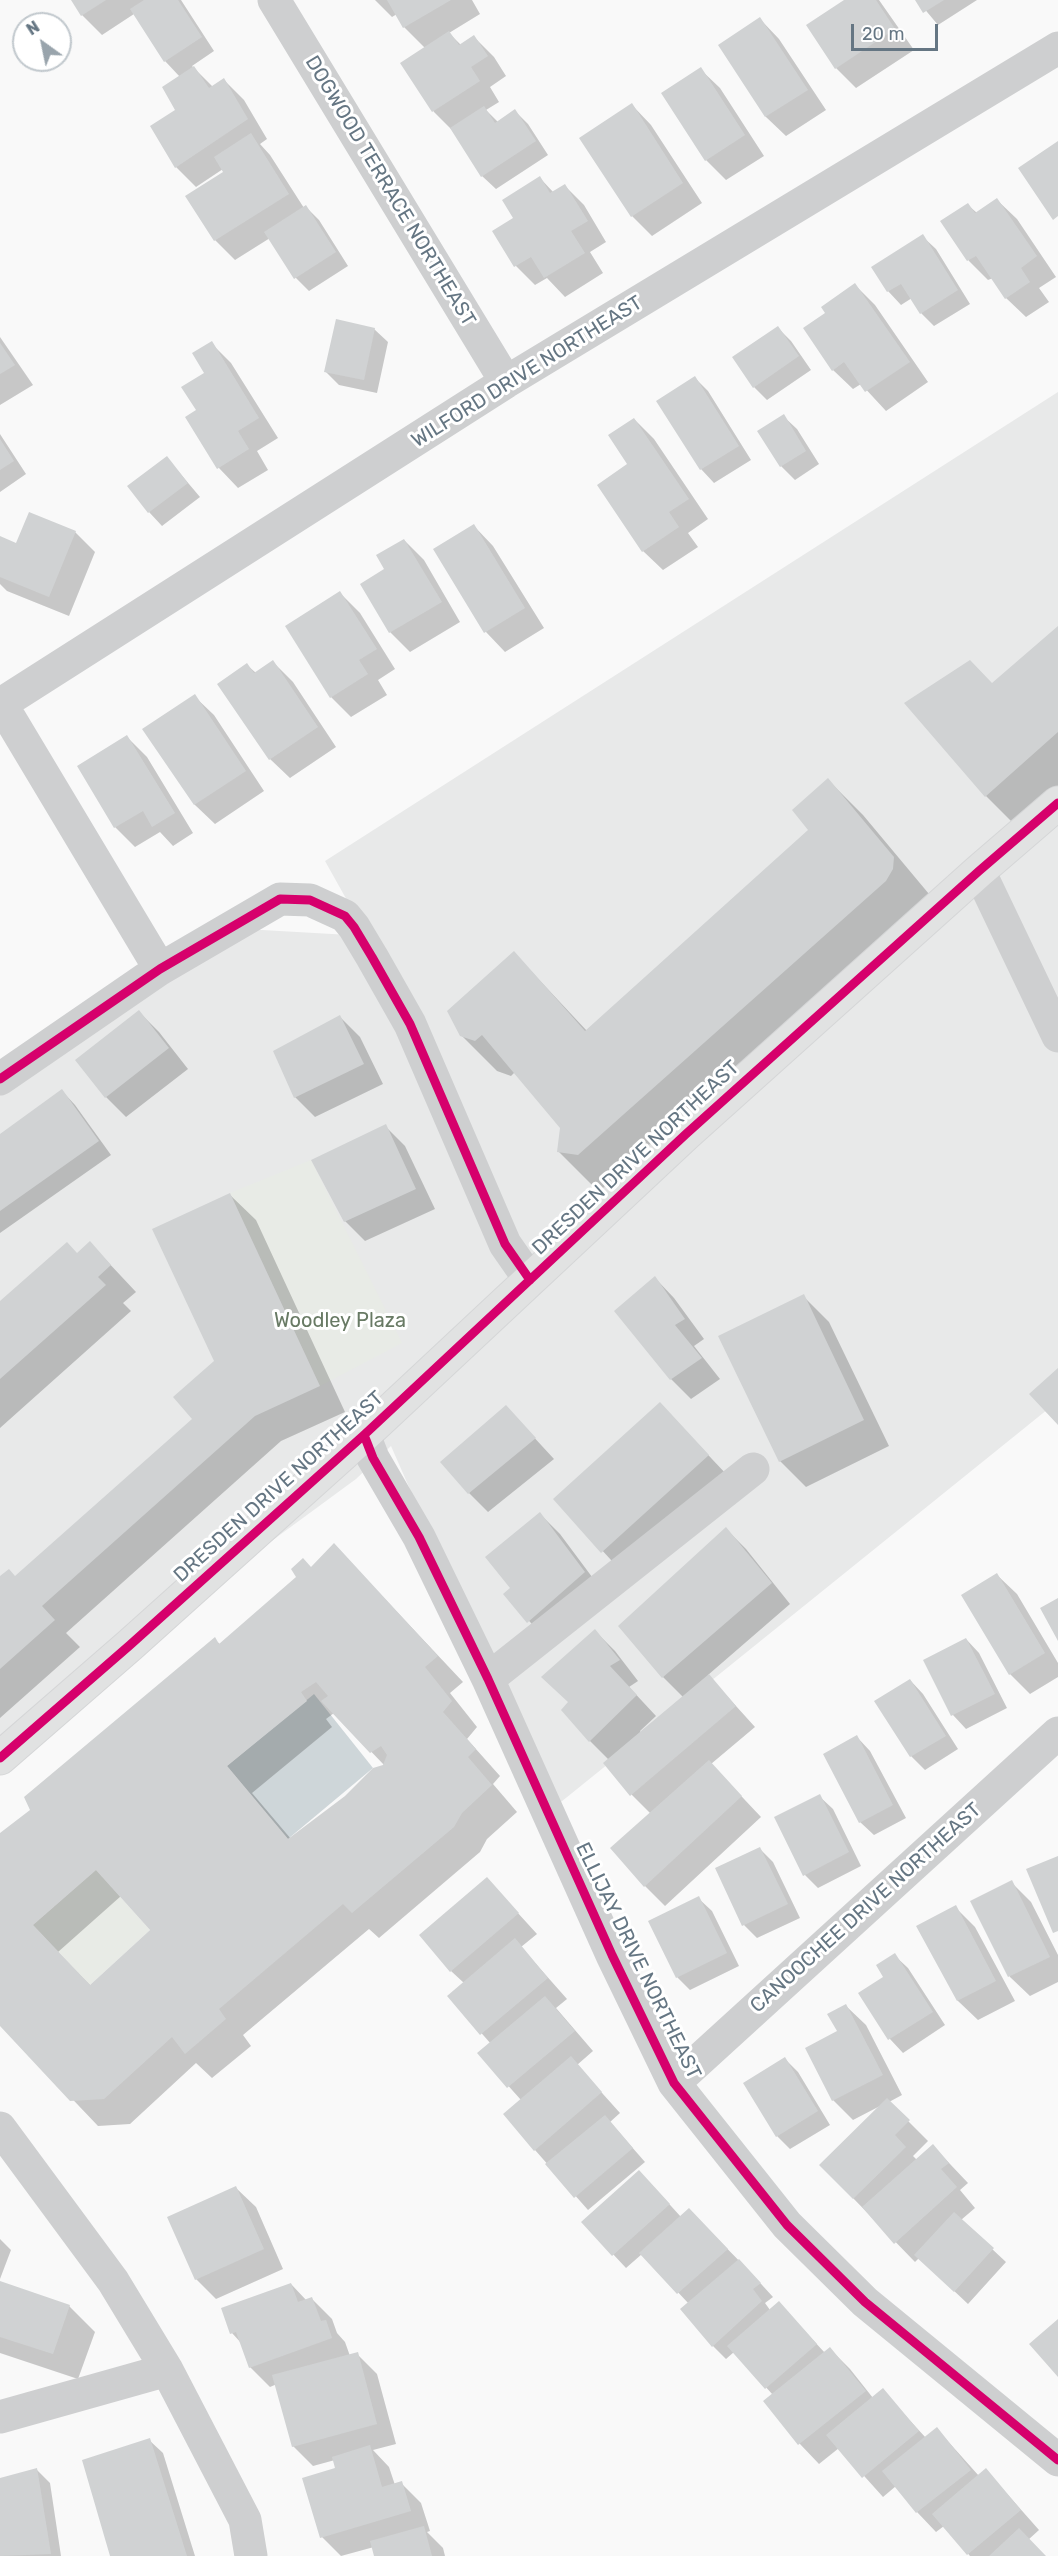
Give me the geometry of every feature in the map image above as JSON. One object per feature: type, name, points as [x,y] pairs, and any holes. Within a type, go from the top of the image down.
[{"type":"street","name":"DOGWOOD TERRACE NORTHEAST","points":[[274,0],[506,382]]},
{"type":"street","name":"WILFORD DRIVE NORTHEAST","points":[[1,703],[506,382],[1058,48]]},
{"type":"street","points":[[1,703],[160,969]]},
{"type":"street","name":"DRESDEN DRIVE NORTHEAST","points":[[0,1758],[364,1435],[694,1126],[1058,803]]},
{"type":"street","points":[[979,871],[1058,1036]]},
{"type":"street","points":[[0,1079],[160,969],[280,899],[310,900],[345,916],[354,927],[410,1024],[505,1244],[530,1280]]},
{"type":"street","name":"ELLIJAY DRIVE NORTHEAST","points":[[364,1435],[373,1458],[419,1537],[488,1679],[612,1955],[674,2083],[787,2225],[826,2264],[865,2302],[1058,2460]]},
{"type":"street","points":[[488,1679],[753,1470]]},
{"type":"street","name":"CANOOCHEE DRIVE NORTHEAST","points":[[674,2083],[1058,1733]]},
{"type":"street","points":[[0,2128],[113,2281],[167,2370],[244,2520],[251,2556]]},
{"type":"street","points":[[0,2417],[167,2370]]},
{"type":"shaded area","points":[[1058,392],[1058,1401],[551,1810],[391,1446],[356,1479],[130,1645],[0,1758],[0,1068],[227,928],[367,936],[325,861]]},
{"type":"shaded area","points":[[314,1694],[373,1768],[288,1839],[227,1766]]},
{"type":"green space","name":"Woodley Plaza","points":[[311,1160],[402,1343],[320,1386],[230,1193]]},
{"type":"green space","points":[[96,1870],[150,1930],[90,1985],[33,1925]]},
{"type":"building","points":[[71,0],[106,0],[81,16]]},
{"type":"building","points":[[144,0],[178,0],[202,37],[164,62],[130,9]]},
{"type":"building","points":[[387,0],[451,0],[403,28]]},
{"type":"building","points":[[844,0],[876,0],[895,29],[835,69],[806,25]]},
{"type":"building","points":[[915,0],[944,0],[923,13]]},
{"type":"building","points":[[760,17],[808,90],[765,117],[718,45]]},
{"type":"building","points":[[449,31],[459,45],[474,35],[488,56],[471,67],[480,81],[432,112],[400,63]]},
{"type":"building","points":[[194,66],[209,88],[224,78],[248,119],[175,168],[150,126],[175,110],[162,87]]},
{"type":"building","points":[[701,67],[745,135],[705,161],[661,93]]},
{"type":"building","points":[[632,103],[683,183],[631,217],[579,138]]},
{"type":"building","points":[[484,106],[495,123],[515,109],[536,141],[481,177],[450,128]]},
{"type":"building","points":[[251,133],[289,194],[214,241],[185,196],[223,172],[214,157]]},
{"type":"building","points":[[1058,141],[1058,216],[1053,220],[1018,168]]},
{"type":"building","points":[[540,176],[550,193],[565,184],[588,221],[571,231],[585,253],[544,278],[531,257],[514,267],[492,231],[513,218],[502,200]]},
{"type":"building","points":[[997,198],[1037,256],[1021,268],[1030,282],[1005,299],[976,256],[967,261],[940,221],[968,203],[975,213]]},
{"type":"building","points":[[306,205],[336,252],[294,279],[264,232]]},
{"type":"building","points":[[923,234],[958,290],[920,314],[901,284],[887,292],[871,267]]},
{"type":"building","points":[[855,283],[910,362],[865,392],[844,362],[832,371],[803,328],[825,313],[821,307]]},
{"type":"building","points":[[336,319],[375,328],[364,380],[324,372]]},
{"type":"building","points":[[778,326],[799,356],[753,388],[732,357]]},
{"type":"building","points":[[212,341],[259,418],[238,431],[249,449],[217,469],[185,417],[196,410],[181,387],[204,373],[192,353]]},
{"type":"building","points":[[0,343],[15,365],[0,374]]},
{"type":"building","points":[[695,376],[739,446],[700,470],[656,401]]},
{"type":"building","points":[[784,414],[806,451],[780,467],[757,431]]},
{"type":"building","points":[[634,418],[689,499],[669,512],[679,527],[642,552],[597,485],[627,464],[608,435]]},
{"type":"building","points":[[0,439],[14,461],[0,470]]},
{"type":"building","points":[[167,456],[188,483],[148,513],[127,486]]},
{"type":"building","points":[[29,512],[76,531],[49,597],[0,577],[0,536],[16,543]]},
{"type":"building","points":[[474,524],[525,608],[484,633],[433,549]]},
{"type":"building","points":[[404,539],[442,602],[389,633],[360,584],[384,569],[376,555]]},
{"type":"building","points":[[340,591],[377,649],[359,660],[368,674],[330,698],[285,626]]},
{"type":"building","points":[[1058,626],[1058,732],[985,797],[904,703],[970,660],[992,683]]},
{"type":"building","points":[[273,660],[318,727],[269,760],[217,684],[247,663],[254,673]]},
{"type":"building","points":[[195,694],[246,771],[194,805],[142,729]]},
{"type":"building","points":[[127,735],[175,813],[152,827],[143,811],[114,828],[77,766]]},
{"type":"building","points":[[828,778],[894,857],[893,869],[886,881],[578,1155],[557,1152],[560,1128],[482,1035],[475,1041],[460,1036],[447,1011],[514,951],[585,1031],[808,830],[792,810]]},
{"type":"building","points":[[139,1010],[169,1048],[105,1098],[75,1060]]},
{"type":"building","points":[[340,1015],[364,1064],[294,1098],[273,1051]]},
{"type":"building","points":[[62,1089],[99,1141],[0,1211],[0,1134]]},
{"type":"building","points":[[386,1124],[416,1189],[344,1222],[311,1160]]},
{"type":"building","points":[[230,1193],[320,1386],[255,1416],[42,1606],[55,1620],[0,1669],[0,1576],[9,1569],[15,1576],[192,1419],[173,1397],[214,1361],[152,1229]]},
{"type":"building","points":[[90,1241],[111,1265],[98,1277],[106,1285],[0,1379],[0,1301],[67,1242],[77,1253]]},
{"type":"building","points":[[655,1276],[685,1319],[675,1325],[702,1358],[670,1380],[614,1311]]},
{"type":"building","points":[[804,1294],[864,1420],[779,1462],[718,1336]]},
{"type":"building","points":[[1058,1368],[1058,1425],[1029,1394]]},
{"type":"building","points":[[660,1402],[709,1455],[601,1553],[553,1499]]},
{"type":"building","points":[[506,1405],[536,1438],[468,1494],[440,1462]]},
{"type":"building","points":[[540,1512],[585,1572],[527,1623],[503,1594],[510,1588],[485,1557]]},
{"type":"building","points":[[726,1527],[772,1583],[662,1678],[618,1626]]},
{"type":"building","points":[[334,1543],[438,1656],[425,1667],[452,1701],[443,1712],[476,1749],[468,1757],[492,1785],[462,1813],[454,1827],[352,1913],[343,1904],[219,2009],[226,2019],[185,2054],[172,2037],[104,2099],[70,2101],[0,2026],[0,1833],[30,1810],[24,1797],[215,1637],[219,1644],[296,1577],[291,1569],[303,1558],[311,1567]],"holes":[[[316,1682],[328,1696],[321,1701],[370,1753],[381,1746],[387,1755],[383,1765],[373,1768],[345,1796],[288,1839],[227,1766],[307,1701],[301,1692]],[[96,1870],[150,1930],[90,1985],[33,1925]]]},
{"type":"building","points":[[997,1573],[1045,1653],[1009,1675],[961,1595]]},
{"type":"building","points":[[1058,1598],[1058,1641],[1040,1608]]},
{"type":"building","points":[[595,1629],[620,1660],[610,1666],[637,1695],[589,1742],[561,1710],[568,1702],[541,1677]]},
{"type":"building","points":[[966,1638],[995,1694],[951,1716],[923,1660]]},
{"type":"building","points":[[709,1674],[736,1706],[630,1796],[603,1763]]},
{"type":"building","points":[[910,1679],[946,1736],[910,1757],[874,1701]]},
{"type":"building","points":[[857,1735],[893,1805],[859,1823],[823,1754]]},
{"type":"building","points":[[709,1760],[742,1796],[644,1887],[610,1848]]},
{"type":"building","points":[[820,1794],[849,1852],[803,1876],[774,1817]]},
{"type":"building","points":[[760,1847],[788,1904],[742,1926],[715,1868]]},
{"type":"building","points":[[1058,1856],[1058,1931],[1053,1933],[1026,1869]]},
{"type":"building","points":[[487,1877],[519,1913],[450,1972],[419,1935]]},
{"type":"building","points":[[1012,1880],[1050,1957],[1008,1977],[970,1901]]},
{"type":"building","points":[[699,1896],[727,1953],[676,1978],[648,1921]]},
{"type":"building","points":[[956,1905],[996,1981],[957,2001],[916,1926]]},
{"type":"building","points":[[515,1938],[548,1978],[480,2035],[447,1996]]},
{"type":"building","points":[[895,1953],[933,2012],[888,2040],[858,1993],[883,1977],[876,1965]]},
{"type":"building","points":[[545,1996],[575,2031],[507,2088],[477,2053]]},
{"type":"building","points":[[846,2004],[883,2075],[832,2101],[805,2048],[837,2031],[827,2014]]},
{"type":"building","points":[[571,2056],[602,2092],[534,2151],[503,2114]]},
{"type":"building","points":[[785,2057],[818,2111],[776,2137],[743,2083]]},
{"type":"building","points":[[887,2098],[910,2120],[895,2135],[906,2147],[853,2199],[819,2165]]},
{"type":"building","points":[[605,2115],[633,2148],[574,2198],[545,2164]]},
{"type":"building","points":[[933,2144],[949,2163],[941,2169],[957,2187],[894,2244],[862,2207]]},
{"type":"building","points":[[639,2170],[670,2204],[612,2256],[581,2222]]},
{"type":"building","points":[[236,2186],[264,2249],[195,2280],[167,2217]]},
{"type":"building","points":[[689,2208],[728,2249],[677,2294],[639,2253]]},
{"type":"building","points":[[954,2212],[994,2248],[954,2292],[914,2255]]},
{"type":"building","points":[[739,2259],[761,2283],[753,2289],[762,2301],[712,2347],[680,2309]]},
{"type":"building","points":[[0,2281],[70,2305],[53,2354],[0,2337]]},
{"type":"building","points":[[291,2283],[298,2302],[312,2297],[321,2321],[326,2320],[332,2338],[249,2368],[236,2332],[230,2334],[221,2308]]},
{"type":"building","points":[[779,2301],[817,2344],[765,2389],[727,2346]]},
{"type":"building","points":[[1058,2319],[1058,2377],[1029,2344]]},
{"type":"building","points":[[830,2347],[866,2391],[798,2445],[763,2401]]},
{"type":"building","points":[[358,2352],[377,2424],[292,2447],[272,2375]]},
{"type":"building","points":[[883,2388],[919,2431],[862,2478],[826,2435]]},
{"type":"building","points":[[937,2427],[971,2470],[916,2513],[882,2471]]},
{"type":"building","points":[[150,2438],[187,2556],[110,2556],[82,2460]]},
{"type":"building","points":[[370,2445],[382,2487],[402,2481],[411,2511],[320,2538],[302,2478],[335,2468],[332,2457]]},
{"type":"building","points":[[37,2468],[51,2554],[0,2556],[0,2478]]},
{"type":"building","points":[[986,2468],[1021,2510],[967,2555],[932,2514]]},
{"type":"building","points":[[424,2526],[432,2556],[374,2556],[370,2541]]},
{"type":"building","points":[[1019,2528],[1046,2556],[989,2556]]},
{"type":"cycle path","points":[[0,1758],[364,1435],[686,1134],[1058,803]]},
{"type":"cycle path","points":[[0,1079],[160,969],[280,899],[310,900],[345,916],[372,957],[410,1024],[505,1244],[530,1280]]},
{"type":"cycle path","points":[[364,1435],[373,1458],[419,1537],[488,1679],[612,1955],[674,2083],[787,2225],[865,2302],[1058,2460]]}]
